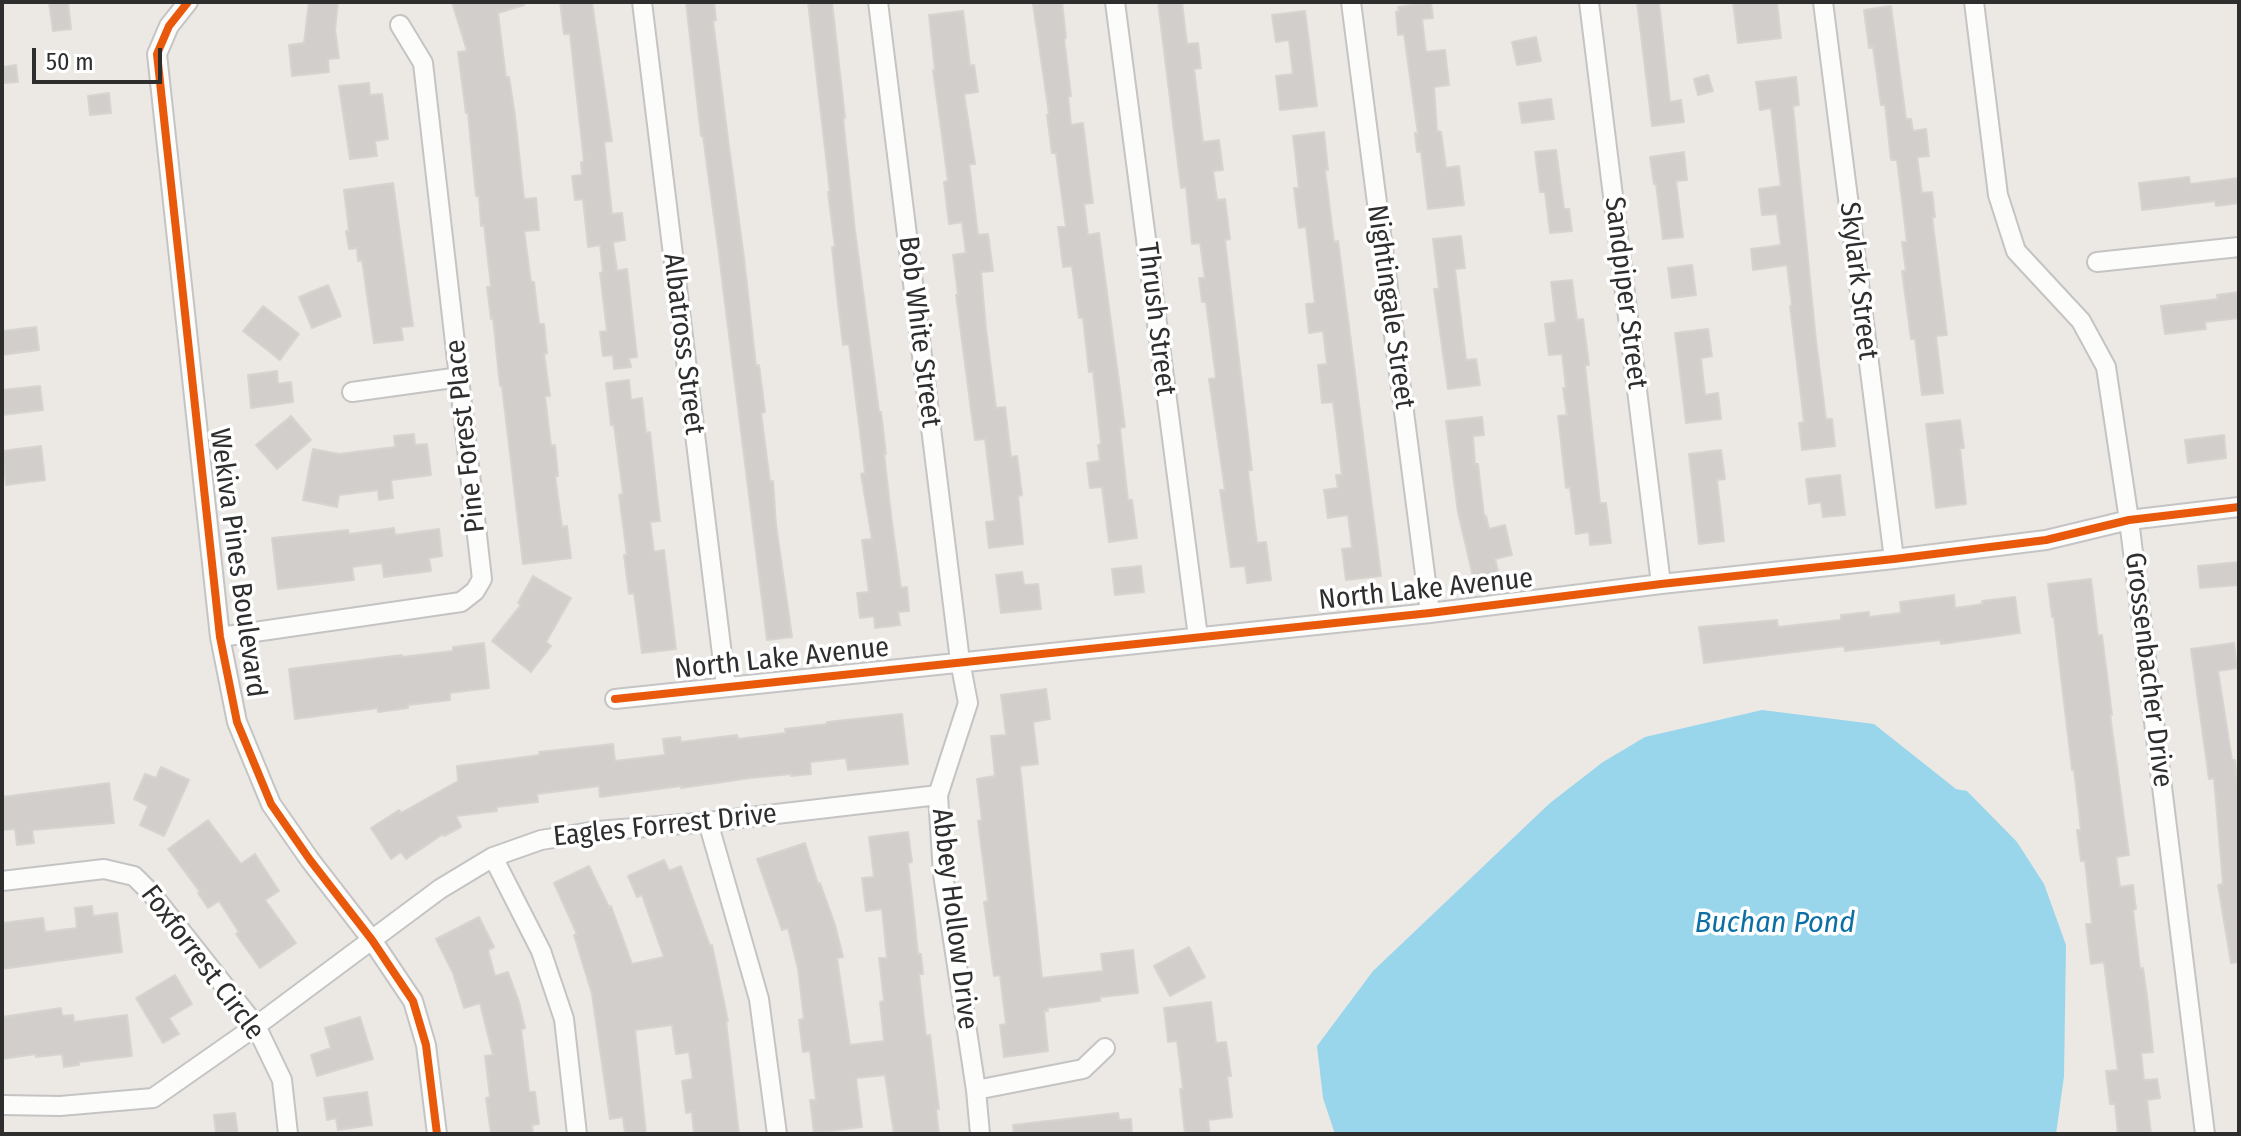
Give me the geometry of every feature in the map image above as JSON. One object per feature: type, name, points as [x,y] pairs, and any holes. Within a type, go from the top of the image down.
[{"type":"street","name":"Wekiva Pines Boulevard","points":[[188,2],[169,26],[157,54],[220,637],[237,722],[271,804],[372,940],[413,1001],[426,1045],[437,1134]]},
{"type":"street","name":"Albatross Street","points":[[642,2],[726,687]]},
{"type":"street","name":"Bob White Street","points":[[878,2],[960,661]]},
{"type":"street","name":"Thrush Street","points":[[1115,2],[1198,637]]},
{"type":"street","name":"Nightingale Street","points":[[1351,2],[1430,613]]},
{"type":"street","name":"Sandpiper Street","points":[[1589,2],[1661,584]]},
{"type":"street","name":"Skylark Street","points":[[1823,2],[1894,559]]},
{"type":"street","name":"Grossenbacher Drive","points":[[1974,2],[1998,195],[2016,251],[2081,321],[2106,367],[2129,520],[2205,1134]]},
{"type":"street","name":"Pine Forest Place","points":[[220,637],[461,602],[475,591],[482,579],[423,63],[400,25]]},
{"type":"street","points":[[2097,262],[2239,247]]},
{"type":"street","points":[[352,392],[460,377]]},
{"type":"street","name":"North Lake Avenue","points":[[615,699],[1430,613],[1894,559],[2046,540],[2129,520],[2239,507]]},
{"type":"street","name":"Abbey Hollow Drive","points":[[960,661],[968,703],[938,795],[943,874],[980,1134]]},
{"type":"street","name":"Eagles Forrest Drive","points":[[2,1105],[60,1106],[153,1098],[256,1026],[440,889],[493,857],[541,840],[597,831],[708,822],[938,795]]},
{"type":"street","points":[[708,822],[759,999],[777,1134]]},
{"type":"street","points":[[493,857],[541,951],[564,1019],[577,1134]]},
{"type":"street","name":"Foxforrest Circle","points":[[2,881],[104,869],[134,876],[151,893],[256,1026],[282,1080],[288,1134]]},
{"type":"street","points":[[976,1090],[1083,1069],[1105,1048]]},
{"type":"water","name":"Buchan Pond","points":[[1762,710],[1874,724],[1956,789],[1967,791],[2017,842],[2044,884],[2066,945],[2064,1076],[2056,1134],[1335,1134],[1323,1098],[1317,1046],[1373,971],[1550,803],[1603,762],[1645,737]]},
{"type":"building","points":[[49,2],[68,2],[71,29],[53,31]]},
{"type":"building","points":[[309,2],[338,2],[335,30],[339,58],[328,59],[329,72],[292,76],[289,45],[304,43]]},
{"type":"building","points":[[452,2],[524,2],[524,5],[498,13],[506,77],[509,77],[515,116],[524,199],[536,198],[539,230],[524,231],[539,324],[544,324],[547,353],[544,354],[550,396],[545,396],[551,446],[555,445],[558,476],[555,476],[562,527],[567,526],[571,558],[523,564],[487,287],[491,287],[484,225],[481,226],[479,196],[476,196],[458,52],[467,51]]},
{"type":"building","points":[[560,2],[592,2],[612,141],[604,142],[612,214],[622,213],[625,240],[613,242],[617,271],[627,269],[637,357],[629,358],[631,367],[614,369],[613,355],[603,356],[600,332],[607,331],[600,245],[588,247],[583,199],[575,200],[572,176],[582,175],[581,162],[584,162],[570,34],[564,34]]},
{"type":"building","points":[[686,2],[714,2],[716,20],[713,21],[756,366],[759,365],[765,412],[761,413],[770,482],[773,481],[792,637],[767,640]]},
{"type":"building","points":[[808,2],[832,2],[855,231],[881,412],[892,523],[901,588],[907,587],[909,611],[898,612],[900,625],[875,628],[874,616],[860,618],[857,593],[869,592],[862,540],[872,539],[861,474],[865,473],[849,344],[843,345],[838,304],[830,192]]},
{"type":"building","points":[[1062,2],[1071,125],[1083,123],[1093,203],[1084,204],[1088,235],[1099,233],[1125,427],[1120,428],[1128,500],[1132,500],[1137,538],[1109,542],[1102,487],[1090,488],[1087,463],[1100,461],[1098,445],[1101,444],[1093,371],[1089,372],[1083,318],[1079,318],[1072,266],[1063,267],[1058,227],[1066,227],[1056,153],[1052,153],[1033,4]]},
{"type":"building","points":[[1158,2],[1182,2],[1187,44],[1198,43],[1201,68],[1194,69],[1203,142],[1219,140],[1223,170],[1213,171],[1217,200],[1225,199],[1230,239],[1225,240],[1252,470],[1248,470],[1257,543],[1266,542],[1271,580],[1247,583],[1245,566],[1231,567],[1220,490],[1225,490],[1209,379],[1216,378],[1206,302],[1202,302],[1199,278],[1205,278],[1200,243],[1192,244],[1186,187],[1181,188]]},
{"type":"building","points":[[1431,2],[1433,18],[1422,19],[1426,52],[1445,50],[1449,85],[1434,87],[1437,131],[1441,132],[1446,168],[1459,166],[1464,205],[1428,209],[1421,152],[1417,152],[1415,133],[1418,134],[1404,34],[1398,35],[1396,12],[1399,11],[1398,7]]},
{"type":"building","points":[[1637,2],[1659,2],[1670,102],[1681,100],[1684,122],[1652,126]]},
{"type":"building","points":[[1733,2],[1777,2],[1781,38],[1738,43]]},
{"type":"building","points":[[1891,6],[1906,119],[1911,119],[1913,131],[1926,129],[1929,156],[1917,157],[1922,193],[1932,192],[1935,217],[1932,217],[1947,335],[1936,336],[1943,393],[1922,395],[1902,271],[1906,271],[1902,242],[1907,242],[1897,160],[1891,160],[1885,105],[1881,105],[1873,47],[1869,48],[1864,10]]},
{"type":"building","points":[[963,11],[970,66],[974,65],[978,92],[964,94],[975,164],[969,164],[978,235],[988,234],[993,271],[981,272],[986,329],[996,408],[1005,407],[1011,457],[1017,456],[1022,495],[1018,496],[1023,544],[989,548],[986,522],[995,521],[985,439],[975,440],[956,295],[953,255],[966,253],[962,222],[949,224],[944,182],[948,181],[929,15]]},
{"type":"building","points":[[1305,11],[1317,106],[1280,110],[1276,76],[1293,74],[1289,40],[1276,42],[1272,15]]},
{"type":"building","points":[[1536,37],[1541,61],[1517,65],[1512,42]]},
{"type":"building","points":[[16,65],[18,82],[4,83],[2,67]]},
{"type":"building","points":[[1708,75],[1713,91],[1698,95],[1694,79]]},
{"type":"building","points":[[1796,77],[1799,105],[1793,106],[1816,341],[1826,419],[1832,419],[1835,446],[1802,450],[1799,423],[1804,422],[1787,265],[1753,270],[1751,249],[1781,245],[1777,214],[1762,215],[1759,189],[1781,186],[1771,108],[1760,110],[1756,82]]},
{"type":"building","points":[[369,83],[370,95],[382,94],[388,139],[375,141],[377,156],[350,159],[339,86]]},
{"type":"building","points":[[109,93],[111,113],[90,115],[88,96]]},
{"type":"building","points":[[1551,99],[1554,119],[1522,123],[1519,103]]},
{"type":"building","points":[[1324,132],[1328,170],[1325,170],[1334,242],[1338,241],[1381,576],[1346,580],[1342,549],[1352,548],[1348,515],[1328,518],[1324,490],[1338,488],[1336,475],[1342,475],[1333,402],[1322,403],[1318,365],[1327,364],[1323,331],[1309,333],[1306,304],[1315,303],[1306,227],[1299,228],[1294,188],[1299,188],[1293,136]]},
{"type":"building","points":[[1556,150],[1564,209],[1569,209],[1572,231],[1550,233],[1545,192],[1540,192],[1535,152]]},
{"type":"building","points":[[1684,152],[1687,180],[1676,181],[1683,237],[1663,239],[1650,157]]},
{"type":"building","points":[[2189,177],[2190,184],[2239,178],[2239,203],[2216,206],[2215,201],[2142,210],[2139,183]]},
{"type":"building","points":[[393,183],[413,326],[401,327],[403,340],[374,343],[362,260],[358,261],[357,248],[349,249],[344,190]]},
{"type":"building","points":[[1461,236],[1465,268],[1455,269],[1466,360],[1476,359],[1480,385],[1448,389],[1434,289],[1439,289],[1433,239]]},
{"type":"building","points":[[1692,265],[1696,295],[1672,298],[1668,268]]},
{"type":"building","points":[[1572,280],[1577,320],[1583,319],[1600,503],[1606,503],[1611,543],[1590,545],[1589,532],[1576,534],[1570,487],[1566,488],[1558,416],[1567,415],[1562,354],[1549,355],[1545,324],[1556,322],[1551,282]]},
{"type":"building","points":[[328,285],[341,316],[312,328],[299,297]]},
{"type":"building","points":[[2239,292],[2239,318],[2205,322],[2206,329],[2165,334],[2161,306],[2218,299],[2217,295]]},
{"type":"building","points":[[263,306],[299,334],[280,360],[243,331]]},
{"type":"building","points":[[36,327],[39,350],[2,355],[2,331]]},
{"type":"building","points":[[1708,329],[1712,356],[1701,358],[1705,395],[1718,393],[1721,419],[1686,423],[1675,333]]},
{"type":"building","points":[[277,371],[278,384],[291,382],[293,402],[251,408],[248,375]]},
{"type":"building","points":[[629,380],[631,400],[642,398],[646,433],[650,432],[660,521],[650,522],[654,552],[664,550],[676,649],[642,653],[634,593],[629,594],[619,495],[623,494],[606,383]]},
{"type":"building","points":[[40,386],[43,410],[2,415],[2,390]]},
{"type":"building","points":[[291,416],[311,440],[277,469],[256,445]]},
{"type":"building","points":[[1482,417],[1484,435],[1473,436],[1484,516],[1489,529],[1505,525],[1512,555],[1495,559],[1499,575],[1474,581],[1458,512],[1446,421]]},
{"type":"building","points":[[1960,420],[1966,504],[1936,508],[1926,424]]},
{"type":"building","points":[[414,434],[415,445],[427,444],[431,475],[391,480],[393,498],[379,500],[378,490],[339,495],[337,507],[303,500],[313,449],[339,454],[395,447],[394,436]]},
{"type":"building","points":[[2224,435],[2226,458],[2188,463],[2185,440]]},
{"type":"building","points":[[41,446],[45,480],[6,485],[2,451]]},
{"type":"building","points":[[1721,450],[1725,479],[1717,480],[1724,541],[1699,544],[1689,454]]},
{"type":"building","points":[[1840,475],[1845,515],[1823,517],[1821,502],[1809,504],[1806,479]]},
{"type":"building","points":[[394,528],[395,535],[439,529],[442,556],[429,558],[431,571],[384,577],[382,563],[352,567],[354,580],[278,589],[272,538]]},
{"type":"building","points":[[2239,562],[2239,585],[2200,588],[2198,566]]},
{"type":"building","points":[[1141,566],[1144,592],[1115,595],[1112,569]]},
{"type":"building","points":[[1022,572],[1024,585],[1038,584],[1041,609],[1001,613],[996,575]]},
{"type":"building","points":[[533,576],[571,598],[546,642],[551,646],[531,672],[492,641],[521,605],[518,603]]},
{"type":"building","points":[[2091,579],[2098,636],[2102,635],[2129,855],[2116,857],[2120,887],[2133,885],[2140,969],[2143,968],[2148,1004],[2153,1052],[2141,1053],[2144,1080],[2157,1079],[2160,1098],[2147,1100],[2151,1134],[2118,1134],[2115,1104],[2110,1104],[2106,1071],[2118,1070],[2104,962],[2091,964],[2086,924],[2092,924],[2085,861],[2081,861],[2074,770],[2048,584]]},
{"type":"building","points":[[1954,595],[1955,608],[2015,597],[2020,633],[1941,644],[1940,640],[1845,651],[1844,646],[1704,663],[1699,627],[1777,620],[1778,627],[1841,620],[1841,615],[1869,612],[1869,617],[1901,613],[1900,602]]},
{"type":"building","points":[[484,643],[489,688],[450,693],[450,700],[408,705],[408,708],[378,712],[378,708],[295,719],[289,669],[453,651],[453,647]]},
{"type":"building","points":[[2234,643],[2237,668],[2218,671],[2232,760],[2235,760],[2239,800],[2239,962],[2231,963],[2218,885],[2223,884],[2214,778],[2209,779],[2191,649]]},
{"type":"building","points":[[1046,689],[1050,719],[1033,722],[1038,764],[1020,766],[1042,978],[1103,971],[1101,954],[1133,950],[1138,993],[1047,1008],[1048,1011],[1044,1011],[1048,1051],[1004,1057],[1000,1025],[1006,1024],[1000,975],[994,976],[984,902],[988,901],[978,821],[982,820],[977,779],[995,776],[991,736],[1006,735],[1001,695]]},
{"type":"building","points":[[902,714],[908,764],[848,770],[846,758],[810,762],[811,774],[750,778],[600,797],[599,786],[537,794],[538,802],[456,816],[461,827],[443,834],[406,859],[401,852],[391,859],[371,828],[399,810],[401,813],[458,781],[457,766],[540,755],[539,752],[613,744],[615,761],[665,755],[663,739],[680,737],[681,742],[737,735],[738,739],[786,733],[785,729],[827,722]]},
{"type":"building","points":[[161,767],[189,780],[164,836],[140,825],[148,806],[134,799],[145,774],[156,778]]},
{"type":"building","points":[[109,783],[114,823],[32,830],[34,843],[17,845],[15,829],[2,830],[2,797]]},
{"type":"building","points":[[208,820],[241,864],[255,854],[279,891],[265,900],[296,943],[260,968],[236,934],[239,932],[219,901],[208,908],[168,849]]},
{"type":"building","points":[[908,832],[912,862],[908,863],[923,974],[919,974],[926,1036],[930,1035],[939,1134],[894,1134],[885,1075],[856,1078],[862,1127],[814,1133],[810,1100],[816,1100],[810,1051],[803,1052],[799,1020],[804,1019],[798,969],[788,928],[782,930],[757,859],[805,843],[835,925],[843,957],[837,958],[850,1045],[884,1041],[880,1002],[884,1001],[879,958],[887,958],[882,909],[866,911],[862,878],[874,877],[869,837]]},
{"type":"building","points":[[664,860],[669,871],[681,866],[712,945],[728,1021],[739,1134],[694,1134],[692,1112],[686,1113],[682,1081],[693,1079],[689,1052],[676,1054],[672,1025],[635,1030],[646,1134],[625,1134],[623,1117],[610,1119],[592,994],[574,935],[577,934],[554,883],[589,866],[611,906],[632,964],[664,957],[642,895],[637,897],[628,876]]},
{"type":"building","points":[[92,906],[93,916],[117,913],[122,952],[2,969],[2,923],[43,918],[45,932],[77,928],[75,908]]},
{"type":"building","points":[[479,917],[494,947],[488,950],[495,976],[508,972],[519,1002],[525,1028],[521,1029],[529,1092],[535,1092],[539,1124],[532,1125],[533,1134],[491,1134],[485,1056],[493,1055],[480,1003],[464,1008],[453,973],[436,939]]},
{"type":"building","points":[[1189,947],[1205,977],[1170,996],[1154,966]]},
{"type":"building","points":[[175,975],[192,1004],[169,1018],[179,1034],[163,1043],[136,998]]},
{"type":"building","points":[[1211,1002],[1216,1043],[1226,1042],[1232,1117],[1208,1120],[1210,1134],[1185,1134],[1177,1041],[1168,1042],[1164,1008]]},
{"type":"building","points":[[61,1008],[62,1016],[73,1015],[74,1022],[127,1015],[132,1056],[79,1062],[79,1065],[64,1067],[62,1054],[2,1059],[2,1017]]},
{"type":"building","points":[[360,1017],[373,1059],[317,1076],[311,1055],[331,1048],[325,1028]]},
{"type":"building","points":[[367,1092],[372,1125],[338,1130],[336,1118],[327,1120],[324,1098]]},
{"type":"building","points":[[235,1113],[238,1134],[216,1134],[214,1115]]},
{"type":"building","points":[[1118,1113],[1119,1120],[1131,1119],[1132,1134],[1014,1134],[1013,1125]]},
{"type":"cycle path","points":[[188,2],[169,26],[157,54],[220,637],[237,722],[271,804],[372,940],[413,1001],[426,1045],[437,1134]]},
{"type":"cycle path","points":[[615,699],[1430,613],[1894,559],[2046,540],[2129,520],[2239,507]]}]
